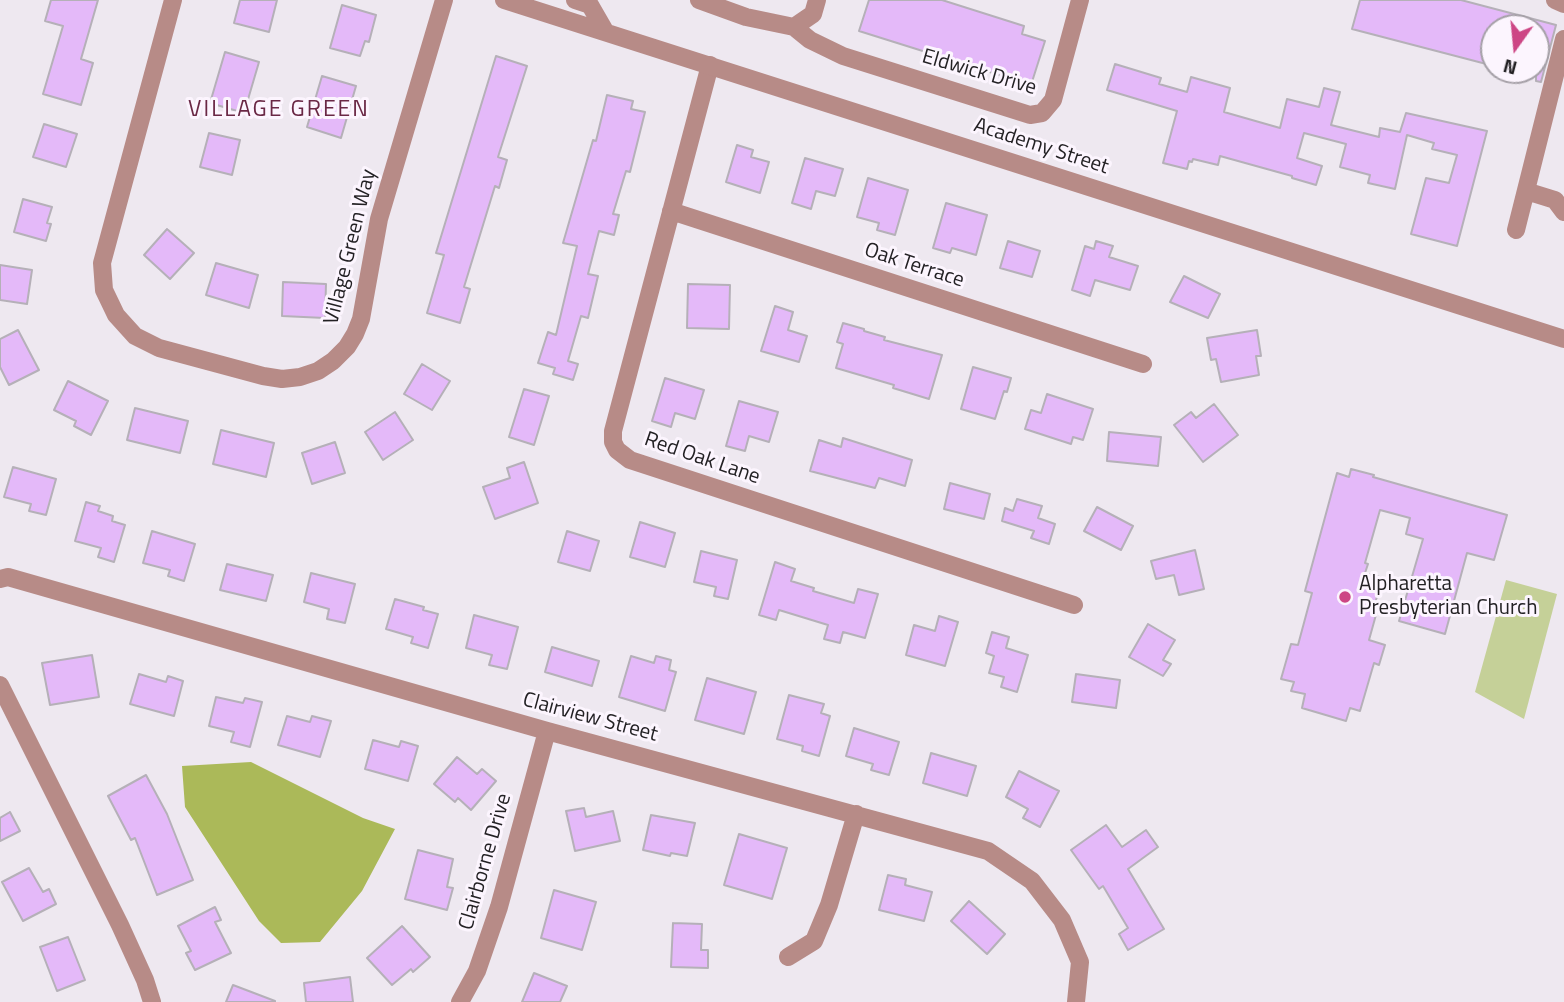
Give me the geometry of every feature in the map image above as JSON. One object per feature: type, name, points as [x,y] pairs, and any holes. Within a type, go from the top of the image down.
[{"type":"street","name":"Village Green Way","points":[[173,0],[102,263],[104,290],[116,316],[135,336],[159,348],[282,379],[318,371],[347,348],[355,334],[361,319],[379,219],[444,0]]},
{"type":"street","name":"Academy Street","points":[[504,0],[1564,339]]},
{"type":"street","points":[[575,0],[590,5],[605,31]]},
{"type":"street","points":[[699,0],[746,18],[794,27],[813,14],[817,0]]},
{"type":"street","name":"Eldwick Drive","points":[[794,27],[810,40],[843,56],[1030,115],[1042,113],[1054,100],[1080,0]]},
{"type":"street","points":[[1555,0],[1564,4]]},
{"type":"street","points":[[1517,230],[1563,48]]},
{"type":"street","name":"Red Oak Lane","points":[[710,65],[613,431],[613,442],[617,450],[630,460],[1073,606]]},
{"type":"street","points":[[1527,191],[1555,200],[1564,212]]},
{"type":"street","name":"Oak Terrace","points":[[671,211],[1143,363]]},
{"type":"street","name":"Clairview Street","points":[[0,579],[8,577],[547,731],[988,851],[1032,881],[1062,920],[1080,962],[1076,1002]]},
{"type":"street","points":[[0,685],[120,925],[152,1002]]},
{"type":"street","name":"Clairborne Drive","points":[[460,1002],[477,971],[499,907],[547,731]]},
{"type":"street","points":[[788,957],[814,941],[829,905],[856,814]]},
{"type":"green space","points":[[1506,580],[1557,594],[1524,719],[1475,692]]},
{"type":"green space","points":[[251,762],[363,818],[395,829],[362,891],[320,942],[281,943],[259,921],[185,807],[182,766]]},
{"type":"building","points":[[51,0],[98,0],[81,59],[93,63],[81,105],[43,94],[63,26],[45,21]]},
{"type":"building","points":[[240,0],[277,0],[269,32],[234,23]]},
{"type":"building","points":[[869,0],[942,0],[1024,26],[1022,34],[1045,41],[1031,85],[859,31]]},
{"type":"building","points":[[1360,0],[1461,0],[1514,14],[1480,14],[1480,62],[1352,29]]},
{"type":"building","points":[[342,5],[376,15],[369,42],[365,41],[360,56],[330,48]]},
{"type":"building","points":[[1550,23],[1556,25],[1550,48]]},
{"type":"building","points":[[225,52],[259,62],[244,113],[210,103]]},
{"type":"building","points":[[496,56],[527,66],[498,157],[507,160],[499,188],[495,186],[464,287],[470,289],[460,323],[427,313],[444,255],[436,253]]},
{"type":"building","points":[[1115,64],[1161,78],[1159,84],[1187,92],[1191,77],[1230,88],[1224,112],[1280,128],[1287,99],[1319,107],[1324,88],[1340,92],[1331,125],[1379,137],[1380,128],[1400,132],[1406,113],[1487,131],[1457,246],[1411,234],[1426,178],[1449,183],[1457,155],[1432,149],[1434,143],[1407,135],[1395,189],[1368,183],[1370,175],[1340,167],[1346,144],[1304,133],[1297,158],[1322,166],[1316,185],[1220,156],[1218,165],[1193,159],[1192,162],[1189,161],[1187,169],[1163,163],[1177,111],[1107,90]]},
{"type":"building","points":[[322,76],[356,86],[341,138],[307,127]]},
{"type":"building","points":[[607,95],[633,101],[631,109],[645,112],[630,172],[626,171],[613,214],[619,215],[614,235],[599,231],[588,274],[598,276],[588,318],[581,316],[568,361],[578,364],[573,380],[553,374],[555,368],[538,363],[548,332],[556,335],[577,246],[563,243],[593,140],[596,141]]},
{"type":"building","points":[[44,124],[77,134],[66,167],[33,157]]},
{"type":"building","points":[[209,133],[240,140],[232,175],[200,167]]},
{"type":"building","points":[[737,145],[753,150],[751,157],[769,162],[760,193],[726,182]]},
{"type":"building","points":[[805,158],[843,169],[835,196],[816,191],[811,209],[792,203]]},
{"type":"building","points":[[868,178],[908,190],[895,235],[877,230],[879,223],[857,217]]},
{"type":"building","points":[[23,199],[52,207],[47,223],[51,224],[46,241],[14,232]]},
{"type":"building","points":[[946,203],[987,215],[976,255],[952,248],[950,253],[933,248]]},
{"type":"building","points":[[167,229],[194,253],[170,279],[144,255]]},
{"type":"building","points":[[1008,241],[1040,251],[1032,277],[1000,268]]},
{"type":"building","points":[[1096,241],[1113,246],[1109,257],[1138,266],[1130,290],[1095,280],[1090,296],[1072,290],[1085,246],[1094,249]]},
{"type":"building","points":[[216,263],[258,275],[249,308],[206,295]]},
{"type":"building","points":[[0,265],[32,270],[27,304],[0,300]]},
{"type":"building","points":[[1184,276],[1220,294],[1208,318],[1170,302]]},
{"type":"building","points":[[283,282],[326,284],[325,318],[282,316]]},
{"type":"building","points":[[688,284],[730,285],[729,329],[687,328]]},
{"type":"building","points":[[775,306],[793,312],[788,330],[807,336],[799,362],[761,351]]},
{"type":"building","points":[[843,323],[885,337],[884,340],[942,355],[929,399],[893,388],[894,385],[836,368],[843,344],[837,342]]},
{"type":"building","points":[[18,330],[39,370],[9,385],[0,367],[0,339]]},
{"type":"building","points":[[1257,330],[1261,356],[1256,356],[1259,375],[1221,382],[1216,359],[1211,360],[1207,338]]},
{"type":"building","points":[[422,364],[450,381],[432,410],[404,394]]},
{"type":"building","points":[[973,367],[1011,378],[995,419],[961,409]]},
{"type":"building","points":[[665,378],[704,390],[695,419],[675,413],[671,427],[652,421]]},
{"type":"building","points":[[68,381],[108,401],[91,435],[74,426],[76,421],[54,410]]},
{"type":"building","points":[[524,389],[549,396],[534,445],[509,437]]},
{"type":"building","points":[[1047,394],[1093,409],[1083,440],[1073,437],[1071,444],[1025,429],[1031,410],[1041,413]]},
{"type":"building","points":[[739,401],[778,412],[769,442],[749,436],[745,451],[726,446]]},
{"type":"building","points":[[1214,404],[1238,435],[1203,462],[1174,425],[1191,412],[1196,418]]},
{"type":"building","points":[[135,408],[188,421],[180,453],[127,440]]},
{"type":"building","points":[[395,412],[413,440],[383,460],[365,432]]},
{"type":"building","points":[[221,430],[274,443],[266,477],[213,464]]},
{"type":"building","points":[[1109,432],[1161,437],[1158,466],[1107,461]]},
{"type":"building","points":[[843,438],[912,460],[905,486],[879,478],[875,488],[810,471],[819,440],[841,447]]},
{"type":"building","points":[[335,442],[345,473],[312,484],[302,453]]},
{"type":"building","points":[[524,462],[538,503],[495,519],[483,487],[510,478],[507,468]]},
{"type":"building","points":[[13,467],[56,479],[46,515],[29,511],[31,504],[4,497]]},
{"type":"building","name":"Alpharetta Presbyterian Church","points":[[1351,469],[1507,515],[1494,560],[1467,553],[1445,634],[1399,621],[1423,539],[1406,534],[1410,518],[1380,510],[1365,563],[1368,564],[1365,573],[1383,578],[1375,603],[1379,604],[1369,640],[1385,645],[1379,665],[1374,663],[1360,711],[1350,708],[1346,721],[1302,708],[1305,694],[1291,691],[1294,682],[1281,679],[1291,644],[1298,645],[1312,593],[1305,591],[1337,473],[1349,477]]},
{"type":"building","points":[[950,483],[990,494],[984,519],[944,509]]},
{"type":"building","points":[[1017,499],[1042,506],[1038,518],[1055,524],[1049,544],[1031,538],[1034,531],[1002,521],[1005,508],[1013,511]]},
{"type":"building","points":[[86,502],[100,506],[98,511],[113,516],[112,521],[125,525],[114,562],[98,557],[101,548],[75,541]]},
{"type":"building","points":[[1097,507],[1133,526],[1121,550],[1084,531]]},
{"type":"building","points":[[640,522],[675,533],[665,567],[630,557]]},
{"type":"building","points":[[152,531],[195,544],[184,581],[168,576],[170,570],[143,563]]},
{"type":"building","points":[[567,531],[599,541],[590,571],[558,562]]},
{"type":"building","points":[[1195,550],[1204,589],[1179,595],[1174,575],[1156,579],[1151,561]]},
{"type":"building","points":[[701,551],[737,560],[728,599],[714,596],[716,587],[694,582]]},
{"type":"building","points":[[775,562],[795,569],[791,581],[814,588],[813,591],[854,603],[858,589],[878,594],[865,638],[843,632],[840,643],[824,639],[828,625],[779,610],[776,620],[759,615]]},
{"type":"building","points":[[227,564],[273,575],[266,601],[220,590]]},
{"type":"building","points":[[311,573],[355,584],[345,623],[327,619],[329,609],[304,602]]},
{"type":"building","points":[[395,599],[438,614],[428,648],[411,643],[413,637],[386,629]]},
{"type":"building","points":[[474,615],[518,627],[507,669],[489,665],[492,655],[466,648]]},
{"type":"building","points":[[939,616],[958,622],[945,666],[906,655],[914,625],[935,631]]},
{"type":"building","points":[[1148,624],[1175,640],[1163,660],[1171,664],[1163,676],[1129,657]]},
{"type":"building","points":[[992,632],[1009,637],[1006,648],[1028,655],[1017,692],[1001,687],[1004,677],[989,673],[994,656],[986,653]]},
{"type":"building","points":[[552,647],[599,661],[592,686],[545,672]]},
{"type":"building","points":[[92,655],[99,697],[50,705],[42,663]]},
{"type":"building","points":[[631,656],[654,663],[656,656],[671,660],[669,670],[676,672],[665,711],[619,697]]},
{"type":"building","points":[[139,674],[166,682],[168,676],[183,681],[174,716],[130,704]]},
{"type":"building","points":[[1076,674],[1120,680],[1116,708],[1072,702]]},
{"type":"building","points":[[707,678],[756,692],[744,734],[695,720]]},
{"type":"building","points":[[789,695],[824,704],[821,713],[830,716],[819,756],[802,751],[803,746],[777,739]]},
{"type":"building","points":[[216,697],[243,703],[245,698],[262,702],[250,747],[231,742],[234,732],[209,726]]},
{"type":"building","points":[[287,716],[310,722],[312,716],[331,721],[320,757],[278,745]]},
{"type":"building","points":[[854,728],[899,742],[889,775],[871,770],[873,764],[846,756]]},
{"type":"building","points":[[373,740],[399,747],[401,741],[418,746],[408,781],[365,769]]},
{"type":"building","points":[[931,753],[976,766],[967,796],[923,783]]},
{"type":"building","points":[[457,757],[477,774],[482,769],[496,781],[471,810],[458,798],[455,802],[434,784]]},
{"type":"building","points":[[1019,771],[1059,791],[1040,827],[1023,818],[1028,809],[1006,797]]},
{"type":"building","points":[[146,775],[167,814],[193,880],[157,895],[135,838],[131,840],[108,796]]},
{"type":"building","points":[[584,808],[586,817],[613,811],[620,841],[575,851],[566,811]]},
{"type":"building","points":[[10,812],[20,831],[0,841],[0,818]]},
{"type":"building","points":[[651,815],[695,823],[687,856],[671,853],[670,856],[643,850]]},
{"type":"building","points":[[1106,825],[1122,847],[1146,830],[1158,847],[1128,869],[1164,929],[1128,950],[1119,934],[1128,928],[1103,886],[1099,889],[1071,850]]},
{"type":"building","points":[[739,834],[787,848],[772,899],[724,885]]},
{"type":"building","points":[[418,850],[453,859],[447,887],[453,888],[447,910],[405,899]]},
{"type":"building","points":[[29,868],[43,892],[49,889],[56,904],[23,921],[2,882]]},
{"type":"building","points":[[888,875],[906,879],[905,885],[932,892],[924,921],[879,910]]},
{"type":"building","points":[[554,890],[596,902],[582,950],[541,938]]},
{"type":"building","points":[[969,901],[1005,934],[987,954],[951,921]]},
{"type":"building","points":[[215,907],[221,920],[215,922],[231,953],[195,970],[186,953],[191,951],[178,926]]},
{"type":"building","points":[[673,923],[702,924],[701,950],[708,950],[708,968],[671,967]]},
{"type":"building","points":[[402,926],[430,957],[392,985],[367,958]]},
{"type":"building","points":[[68,937],[85,980],[57,991],[40,947]]},
{"type":"building","points":[[534,973],[567,986],[560,1002],[522,1002]]},
{"type":"building","points":[[350,977],[353,1002],[306,1002],[304,983]]},
{"type":"building","points":[[233,985],[275,1001],[275,1002],[226,1002]]},
{"type":"place","name":"Alpharetta Presbyterian Church","points":[[1345,597]]},
{"type":"district","name":"VILLAGE GREEN","points":[[279,110]]}]
